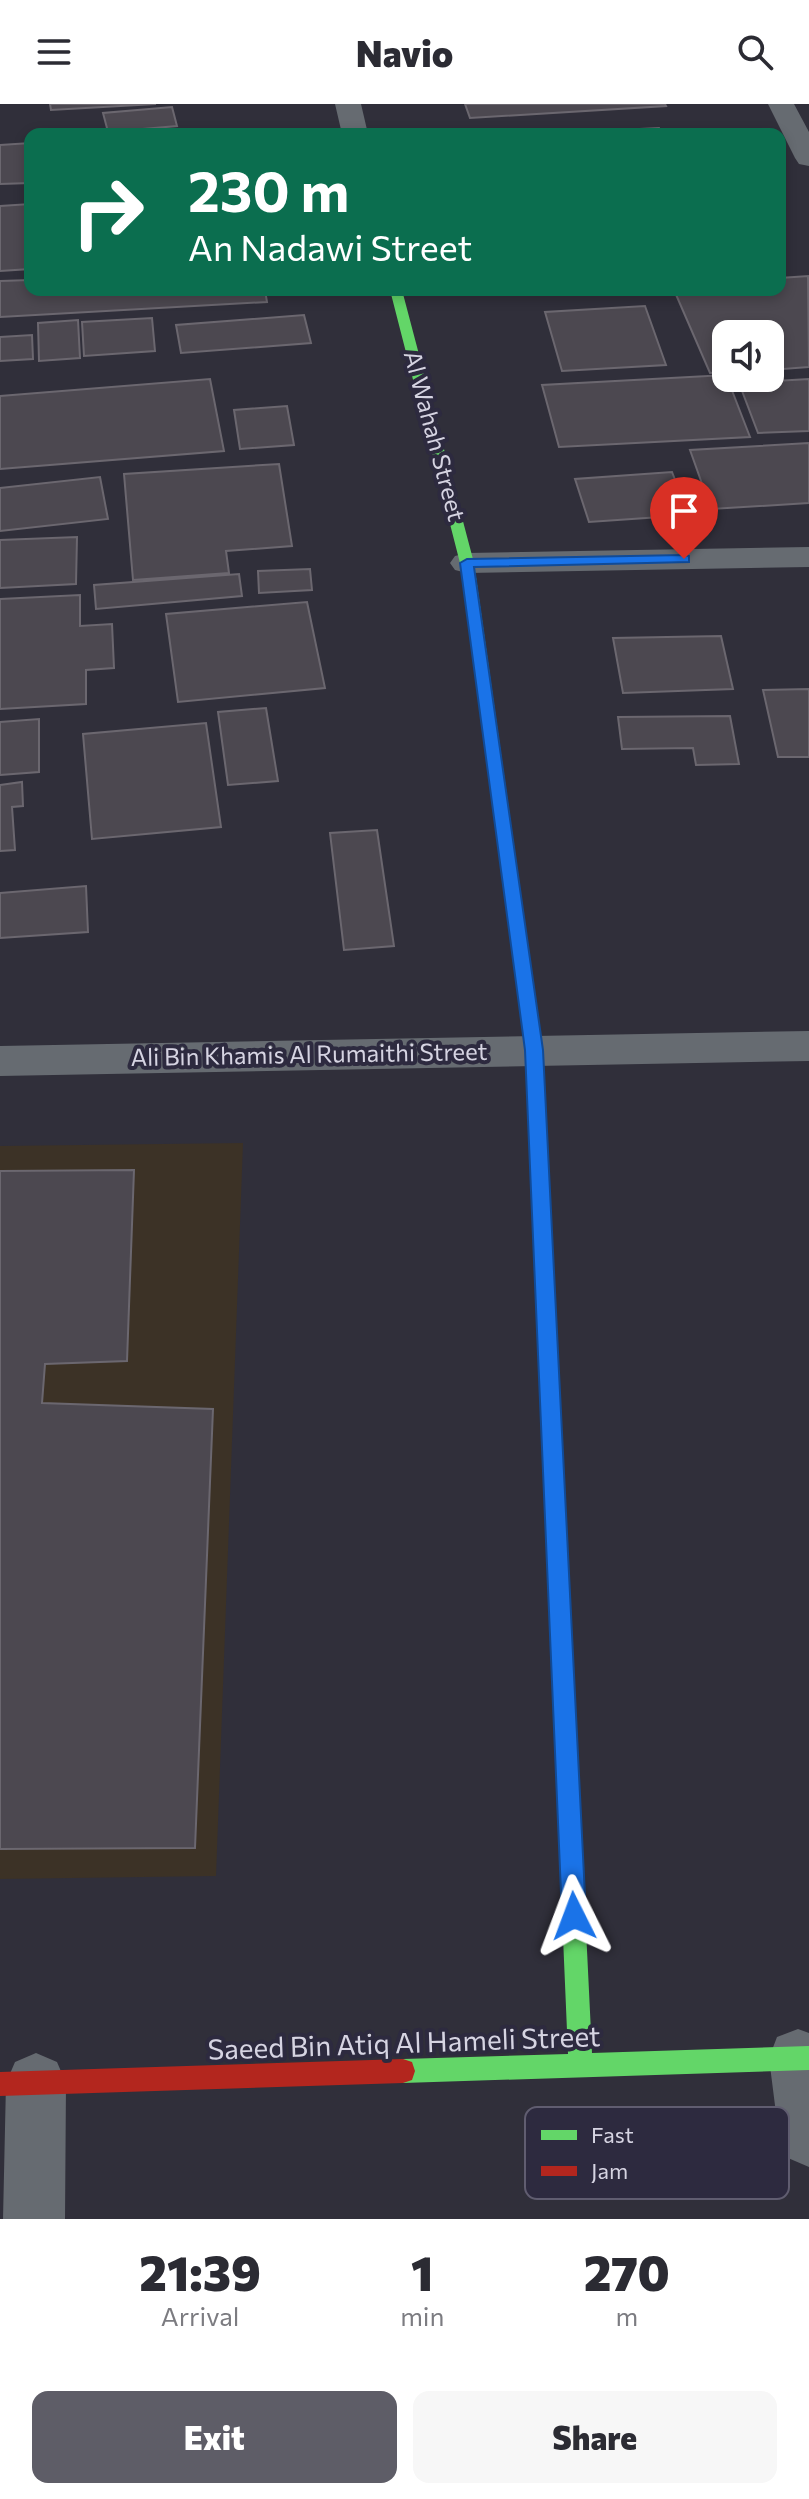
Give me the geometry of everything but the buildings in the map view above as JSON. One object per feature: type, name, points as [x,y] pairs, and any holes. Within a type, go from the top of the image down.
[{"type":"street","points":[[348,104],[354,128]]},
{"type":"street","points":[[781,104],[809,158]]},
{"type":"street","name":"Al Wahah Street","points":[[398,296],[467,563],[534,1050],[581,2065]]},
{"type":"street","points":[[467,563],[809,557]]},
{"type":"street","name":"Ali Bin Khamis Al Rumaithi Street","points":[[0,1061],[809,1046]]},
{"type":"street","points":[[804,2058],[809,2137]]},
{"type":"street","name":"Saeed Bin Atiq Al Hameli Street","points":[[18,2084],[804,2058]]},
{"type":"street","points":[[18,2084],[34,2219]]},
{"type":"shaded area","points":[[243,1143],[216,1876],[0,1879],[0,1146]]},
{"type":"traffic: fast","points":[[398,296],[467,563],[534,1050],[536,1095]]},
{"type":"traffic: fast","points":[[549,1374],[581,2065]]},
{"type":"traffic: fast","points":[[403,2071],[809,2058]]},
{"type":"traffic: jam","points":[[536,1095],[549,1374]]},
{"type":"traffic: jam","points":[[0,2084],[403,2071]]},
{"type":"route","points":[[574,1916],[534,1050],[467,563],[684,559]]}]
